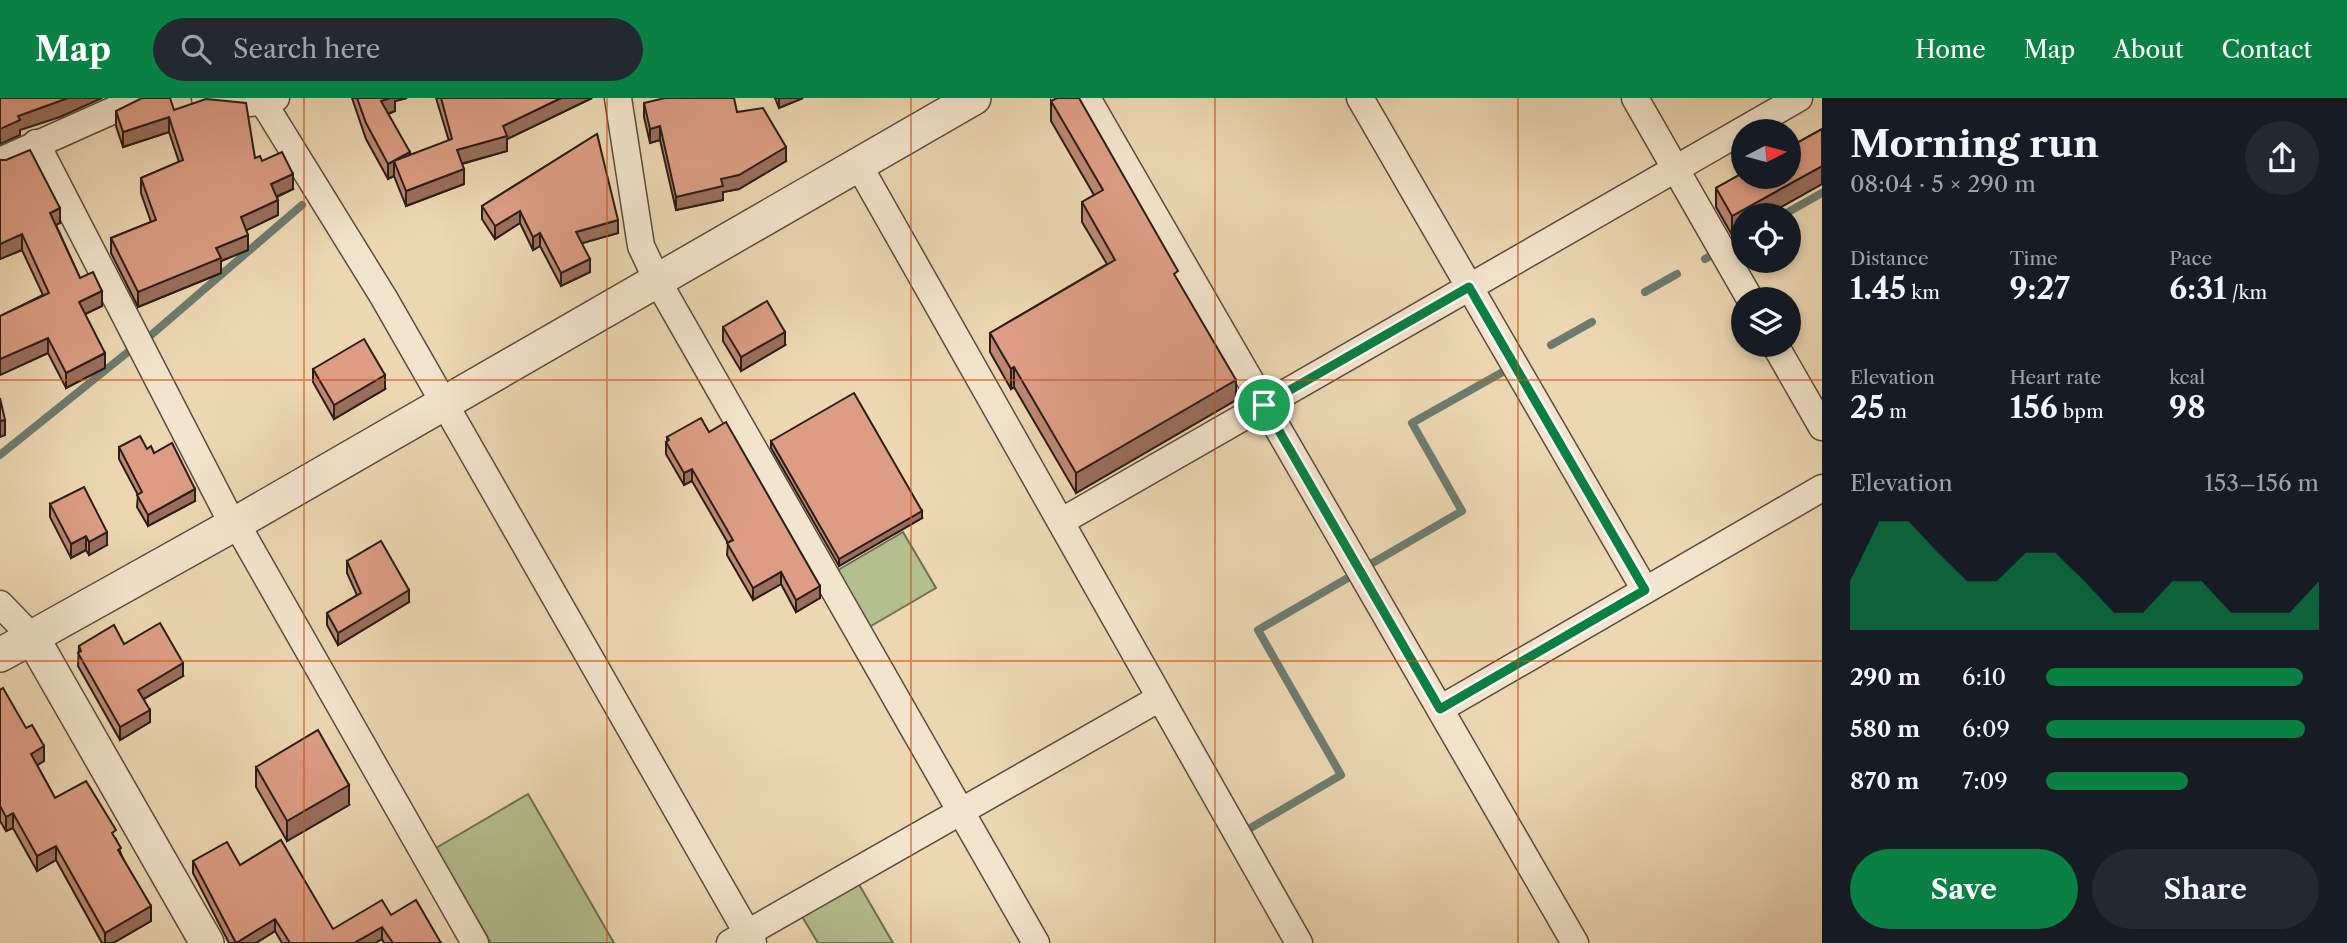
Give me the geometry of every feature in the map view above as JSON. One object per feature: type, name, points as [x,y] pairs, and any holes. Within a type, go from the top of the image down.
[{"type":"street","points":[[0,161],[141,98]]},
{"type":"street","points":[[205,98],[230,103],[270,100],[444,402],[744,940],[961,811],[1160,698]]},
{"type":"street","points":[[618,98],[641,246],[657,280],[1036,943]]},
{"type":"street","points":[[0,655],[234,524],[859,164],[940,106],[974,98]]},
{"type":"street","points":[[1087,98],[1575,943]]},
{"type":"street","points":[[1360,98],[1645,590]]},
{"type":"street","points":[[1635,98],[1743,287]]},
{"type":"street","points":[[1062,521],[1799,98]]},
{"type":"street","points":[[36,143],[234,524],[475,943]]},
{"type":"street","points":[[859,164],[1299,943]]},
{"type":"street","points":[[1782,357],[1822,427]]},
{"type":"street","points":[[1440,709],[1822,488]]},
{"type":"street","points":[[0,604],[32,637],[208,943]]},
{"type":"green space","points":[[903,532],[936,588],[866,629],[833,573]]},
{"type":"green space","points":[[528,794],[614,943],[491,943],[436,848]]},
{"type":"green space","points":[[857,881],[893,943],[818,943],[800,913]]},
{"type":"building","points":[[0,98],[68,98],[18,116],[20,120],[0,129]]},
{"type":"building","points":[[142,98],[170,98],[174,110],[206,99],[246,103],[255,158],[260,156],[262,161],[282,152],[293,174],[271,184],[278,200],[241,217],[248,235],[216,248],[221,258],[138,292],[111,238],[156,220],[141,178],[183,160],[169,117],[123,132],[116,111]]},
{"type":"building","points":[[357,98],[390,98],[381,101],[410,152],[388,164],[366,123]]},
{"type":"building","points":[[441,98],[561,98],[503,126],[507,136],[457,150],[464,169],[406,191],[394,161],[452,139]]},
{"type":"building","points":[[665,98],[734,98],[737,112],[763,108],[786,147],[739,175],[721,179],[723,186],[676,197],[660,126],[650,129],[644,103]]},
{"type":"building","points":[[1057,98],[1079,98],[1178,271],[1174,274],[1236,380],[1076,473],[1014,367],[1011,369],[990,333],[1115,260],[1082,202],[1103,190],[1051,101]]},
{"type":"building","points":[[1822,129],[1822,166],[1801,178],[1801,141]]},
{"type":"building","points":[[597,134],[618,220],[576,232],[590,259],[561,273],[540,233],[533,237],[520,211],[495,226],[482,206]]},
{"type":"building","points":[[30,150],[60,208],[50,213],[80,278],[93,272],[102,291],[79,302],[105,353],[66,373],[48,338],[0,359],[0,316],[49,293],[22,234],[0,244],[0,160]]},
{"type":"building","points":[[1731,180],[1731,189],[1781,189],[1755,203],[1731,203],[1731,214],[1716,188]]},
{"type":"building","points":[[767,301],[785,332],[741,357],[723,327]]},
{"type":"building","points":[[364,339],[385,375],[334,405],[313,369]]},
{"type":"building","points":[[854,393],[922,511],[839,559],[771,441]]},
{"type":"building","points":[[0,398],[5,420],[0,421]]},
{"type":"building","points":[[701,418],[709,432],[726,422],[820,586],[796,600],[781,572],[753,588],[727,543],[733,540],[692,469],[684,473],[666,442],[669,440],[667,437]]},
{"type":"building","points":[[140,436],[147,449],[151,446],[154,453],[172,443],[195,489],[148,515],[137,495],[142,492],[119,447]]},
{"type":"building","points":[[84,487],[107,532],[89,542],[86,536],[71,544],[50,504]]},
{"type":"building","points":[[381,541],[409,590],[338,633],[327,613],[361,593],[347,561]]},
{"type":"building","points":[[160,623],[183,663],[138,690],[150,710],[120,727],[78,653],[81,651],[79,646],[114,625],[124,644]]},
{"type":"building","points":[[3,688],[26,728],[32,725],[44,746],[31,754],[55,798],[86,781],[116,830],[112,833],[121,848],[118,850],[151,906],[105,933],[56,846],[37,856],[13,813],[6,817],[0,806],[0,690]]},
{"type":"building","points":[[318,730],[349,785],[287,821],[256,767]]},
{"type":"building","points":[[281,840],[333,929],[382,900],[391,915],[416,900],[441,943],[393,943],[382,927],[354,943],[290,943],[275,919],[236,943],[193,861],[227,842],[240,865]]},
{"type":"waterway","points":[[1801,205],[1822,193]]},
{"type":"waterway","points":[[150,336],[302,205]]},
{"type":"waterway","points":[[1705,259],[1712,255]]},
{"type":"waterway","points":[[1645,292],[1677,274]]},
{"type":"waterway","points":[[1551,345],[1592,322]]},
{"type":"waterway","points":[[0,455],[128,352]]},
{"type":"waterway","points":[[1369,565],[1462,511],[1412,423],[1508,369]]},
{"type":"waterway","points":[[1247,830],[1341,775],[1258,630],[1353,575]]},
{"type":"route","points":[[1469,287],[1645,590],[1440,709],[1264,405],[1469,287]]}]
